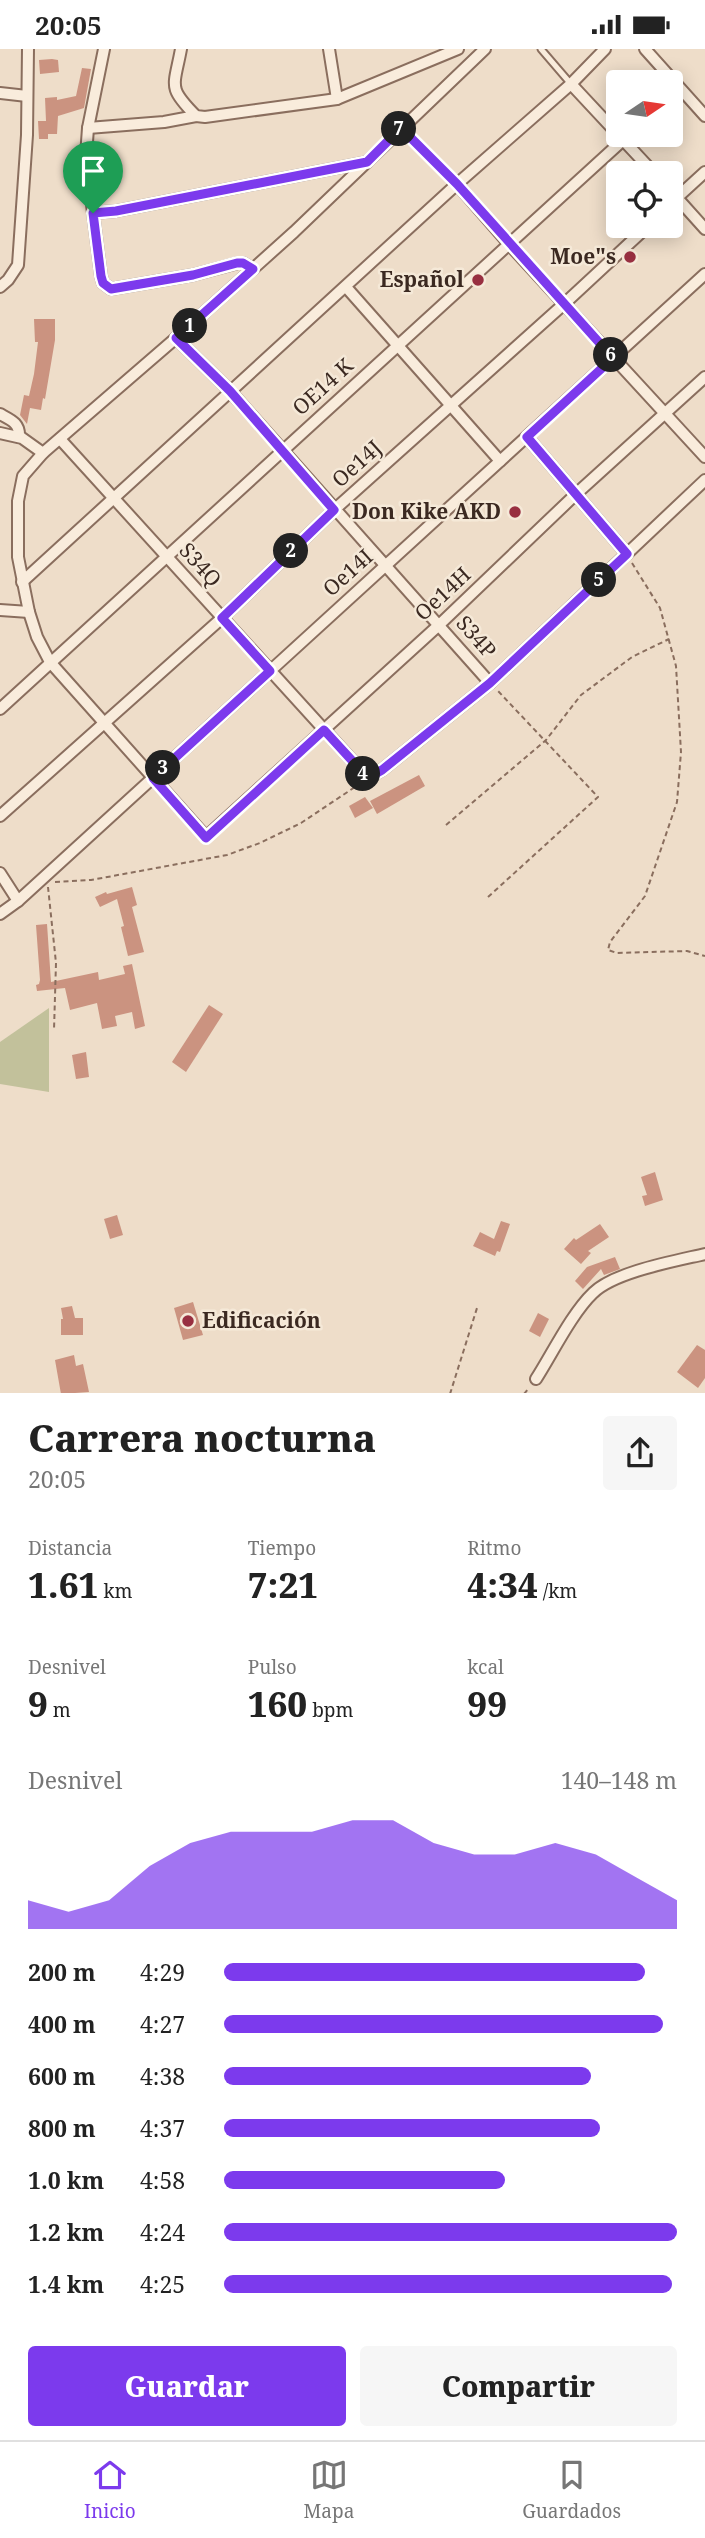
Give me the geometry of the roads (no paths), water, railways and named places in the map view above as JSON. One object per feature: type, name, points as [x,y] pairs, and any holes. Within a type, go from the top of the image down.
[{"type":"street","points":[[0,287],[18,265],[27,135],[28,49]]},
{"type":"street","points":[[104,49],[88,128],[87,175],[103,283],[111,289],[193,275],[237,263],[243,263],[253,269]]},
{"type":"street","points":[[181,49],[174,89],[195,116]]},
{"type":"street","points":[[329,49],[337,99]]},
{"type":"street","points":[[88,128],[164,123],[195,116],[205,117],[337,99],[458,49]]},
{"type":"street","points":[[153,778],[50,662],[37,637],[22,582],[17,529],[18,501],[23,476],[43,453],[253,269],[485,49]]},
{"type":"street","points":[[22,582],[457,184],[571,84],[605,49]]},
{"type":"street","points":[[645,49],[705,115]]},
{"type":"street","points":[[571,84],[606,123]]},
{"type":"street","points":[[0,93],[27,96]]},
{"type":"street","name":"OE14 K","points":[[0,709],[615,147]]},
{"type":"street","points":[[628,147],[642,161]]},
{"type":"street","points":[[93,213],[116,211],[367,162]]},
{"type":"street","points":[[683,189],[705,172]]},
{"type":"street","points":[[457,184],[705,457]]},
{"type":"street","points":[[683,207],[705,229]]},
{"type":"street","name":"Oe14J","points":[[0,816],[222,618],[334,510],[635,238]]},
{"type":"street","name":"Oe14I","points":[[0,914],[18,901],[705,274]]},
{"type":"street","points":[[346,287],[500,461]]},
{"type":"street","name":"S34P","points":[[176,338],[230,391],[490,683]]},
{"type":"street","name":"Oe14H","points":[[153,778],[206,838],[705,377]]},
{"type":"street","points":[[0,414],[15,423],[19,437]]},
{"type":"street","points":[[0,433],[19,437],[43,453]]},
{"type":"street","points":[[527,437],[627,554]]},
{"type":"street","name":"S34Q","points":[[60,439],[368,778],[382,770],[490,683]]},
{"type":"street","points":[[490,683],[705,479]]},
{"type":"street","points":[[0,610],[29,612]]},
{"type":"street","points":[[0,873],[18,901]]},
{"type":"street","points":[[536,1379],[594,1291],[644,1269],[705,1254]]},
{"type":"lane","points":[[541,49],[571,84]]},
{"type":"lane","points":[[401,128],[457,184]]},
{"type":"place","name":"Moe\"s","points":[[630,257]]},
{"type":"place","name":"Español","points":[[478,280]]},
{"type":"place","name":"Don Kike AKD","points":[[515,512]]},
{"type":"place","name":"Edificación","points":[[188,1321]]}]
